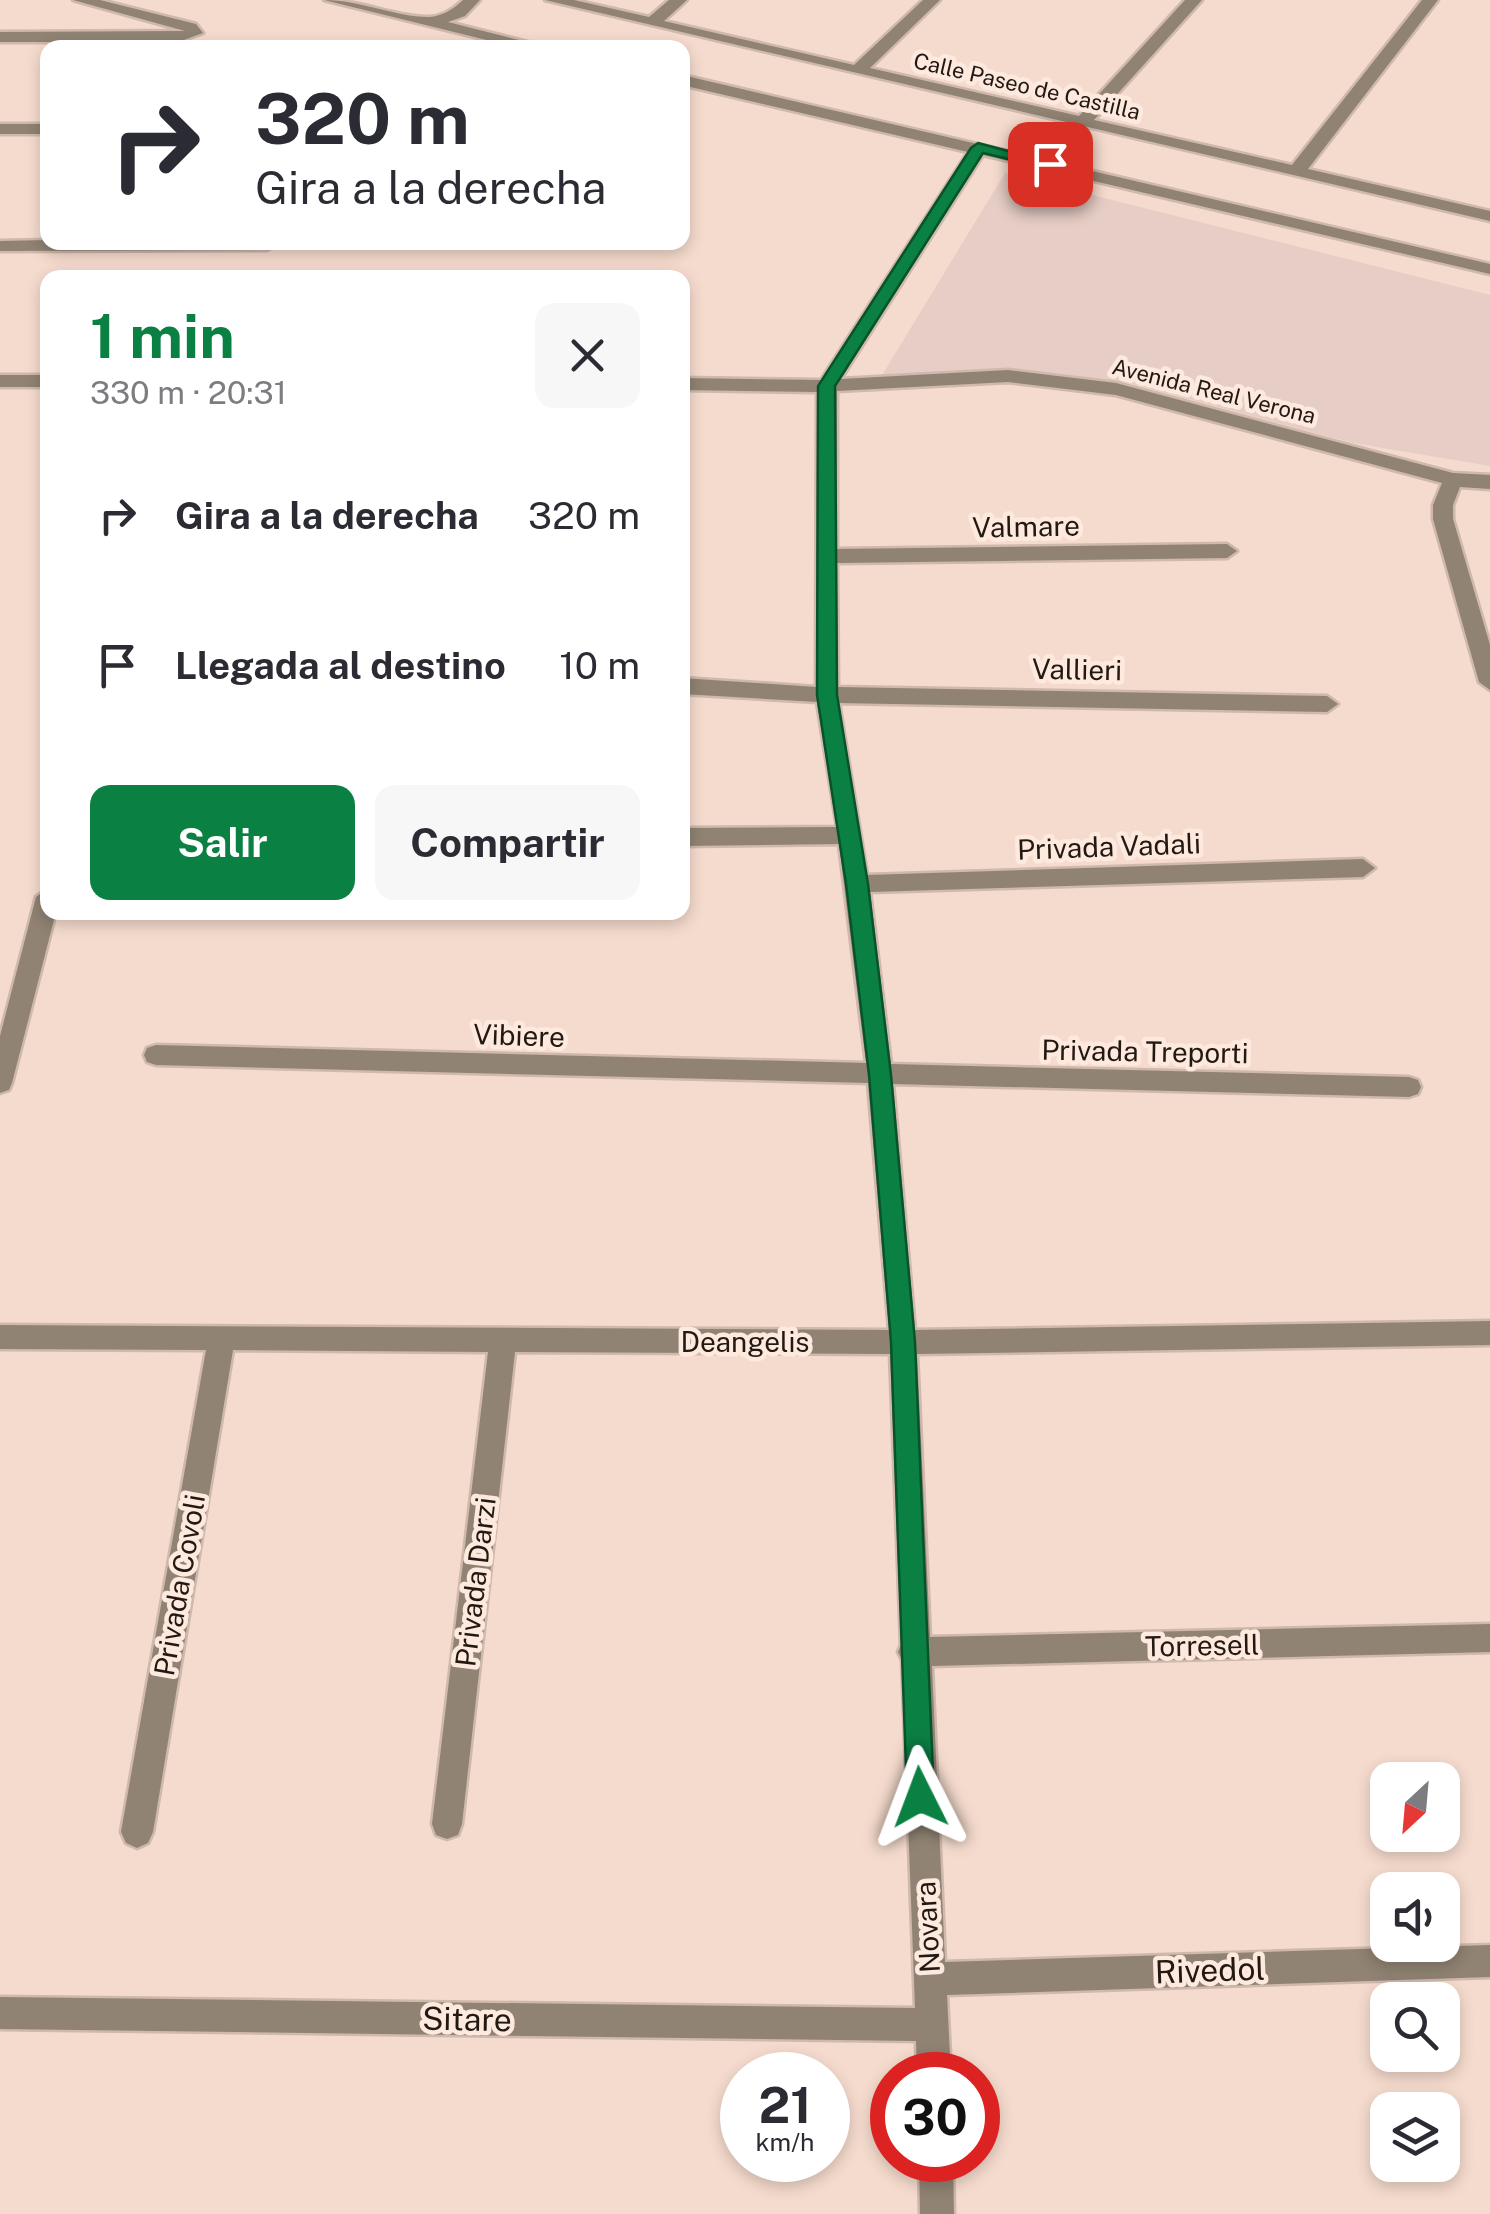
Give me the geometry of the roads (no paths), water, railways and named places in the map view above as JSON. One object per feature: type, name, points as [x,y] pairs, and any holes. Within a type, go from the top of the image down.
[{"type":"street","points":[[0,37],[178,37],[194,33],[194,28],[81,0]]},
{"type":"street","points":[[332,0],[509,40]]},
{"type":"street","points":[[432,22],[458,12],[472,0]]},
{"type":"street","name":"Calle Paseo de Castilla","points":[[553,0],[1490,216]]},
{"type":"street","points":[[652,23],[679,0]]},
{"type":"street","points":[[858,70],[932,0]]},
{"type":"street","points":[[1083,122],[1194,0]]},
{"type":"street","points":[[1297,171],[1430,0]]},
{"type":"street","points":[[690,82],[1490,270]]},
{"type":"street","points":[[0,129],[40,130]]},
{"type":"street","points":[[826,386],[978,148]]},
{"type":"street","points":[[0,246],[40,246]]},
{"type":"street","name":"Avenida Real Verona","points":[[690,384],[826,386],[1008,376],[1116,388],[1453,480],[1490,482]]},
{"type":"street","points":[[0,382],[40,381]]},
{"type":"street","name":"Novara","points":[[826,386],[827,695],[857,884],[880,1075],[903,1342],[913,1652],[934,2052]]},
{"type":"street","points":[[1453,480],[1442,505],[1443,519],[1490,682]]},
{"type":"street","name":"Valmare","points":[[826,556],[1228,551]]},
{"type":"street","name":"Vallieri","points":[[690,686],[827,695],[1326,704]]},
{"type":"street","points":[[690,837],[848,836]]},
{"type":"street","name":"Privada Vadali","points":[[857,884],[1363,868]]},
{"type":"street","points":[[0,1083],[42,920]]},
{"type":"street","name":"Vibiere","points":[[156,1054],[880,1075]]},
{"type":"street","name":"Privada Treporti","points":[[880,1075],[1410,1087]]},
{"type":"street","name":"Deangelis","points":[[0,1337],[903,1342],[1490,1332]]},
{"type":"street","name":"Privada Covoli","points":[[137,1832],[222,1338]]},
{"type":"street","name":"Privada Darzi","points":[[446,1824],[503,1340]]},
{"type":"street","name":"Torresell","points":[[913,1652],[1490,1638]]},
{"type":"street","name":"Rivedol","points":[[930,1978],[1490,1961]]},
{"type":"street","name":"Sitare","points":[[0,2013],[933,2025]]},
{"type":"street","points":[[936,2182],[937,2214]]}]
